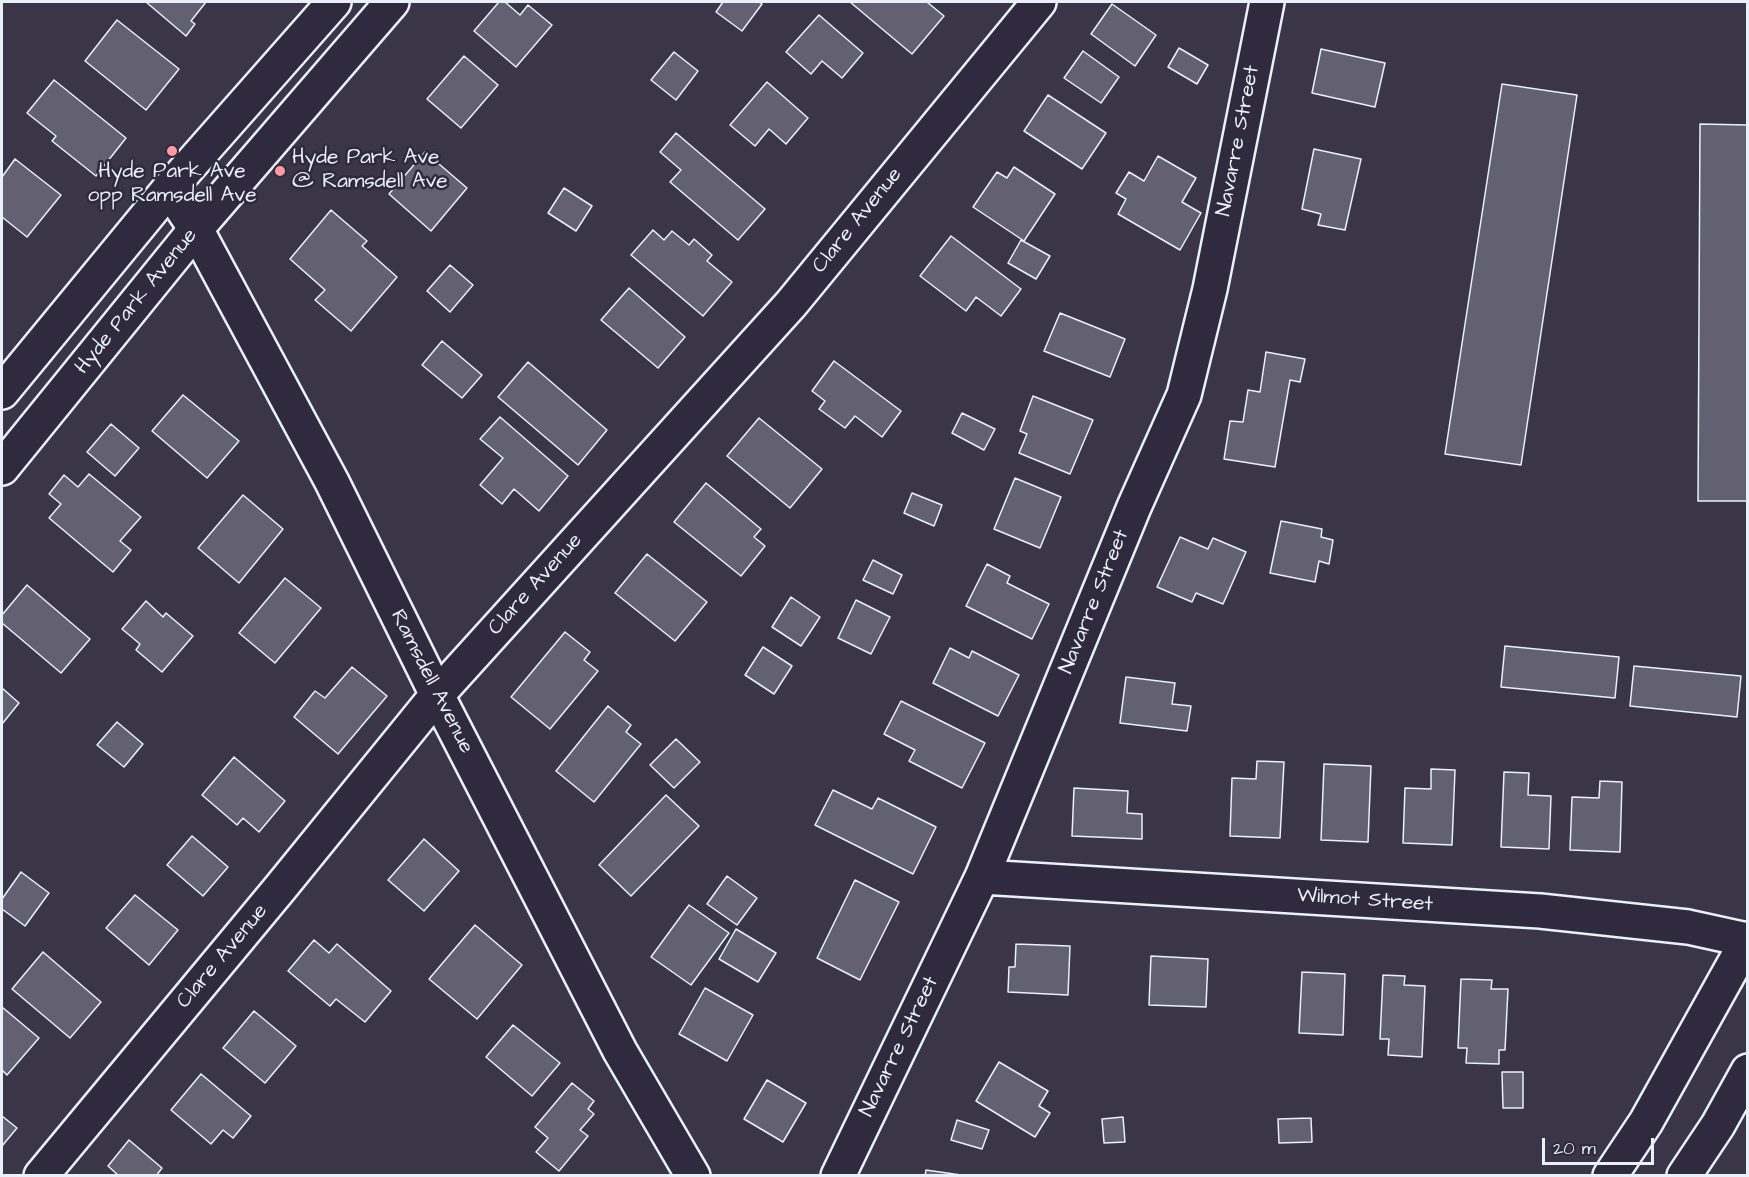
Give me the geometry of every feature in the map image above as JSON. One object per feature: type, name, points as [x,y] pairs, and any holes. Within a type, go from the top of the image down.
[{"type":"street","points":[[2,392],[169,189],[334,2]]},
{"type":"street","name":"Hyde Park Avenue","points":[[2,468],[196,229],[392,2]]},
{"type":"street","name":"Clare Avenue","points":[[41,1176],[274,896],[437,695],[790,304],[1040,2]]},
{"type":"street","name":"Navarre Street","points":[[838,1176],[982,877],[1134,507],[1184,395],[1210,289],[1267,2]]},
{"type":"street","name":"Ramsdell Avenue","points":[[169,189],[196,229],[332,482],[437,695],[620,1051],[693,1176]]},
{"type":"street","name":"Wilmot Street","points":[[982,877],[1540,911],[1688,927],[1747,939]]},
{"type":"street","points":[[1610,1176],[1646,1122],[1747,939]]},
{"type":"street","points":[[1684,1176],[1718,1125],[1748,1071]]},
{"type":"building","points":[[146,2],[206,2],[191,21],[195,24],[186,36]]},
{"type":"building","points":[[499,2],[505,2],[520,15],[528,5],[552,25],[516,67],[474,31]]},
{"type":"building","points":[[723,2],[759,2],[762,4],[742,31],[716,12]]},
{"type":"building","points":[[850,2],[927,2],[944,16],[912,54]]},
{"type":"building","points":[[1112,4],[1156,35],[1135,66],[1091,34]]},
{"type":"building","points":[[819,15],[863,53],[842,78],[822,61],[811,74],[786,52]]},
{"type":"building","points":[[117,20],[179,69],[146,110],[85,61]]},
{"type":"building","points":[[1179,48],[1208,65],[1197,84],[1168,67]]},
{"type":"building","points":[[1321,49],[1385,63],[1375,107],[1312,93]]},
{"type":"building","points":[[1083,51],[1119,77],[1101,103],[1064,78]]},
{"type":"building","points":[[674,52],[698,71],[676,100],[651,80]]},
{"type":"building","points":[[464,56],[498,85],[461,128],[427,99]]},
{"type":"building","points":[[54,80],[126,138],[96,176],[52,141],[56,136],[27,113]]},
{"type":"building","points":[[767,82],[808,118],[786,144],[769,129],[755,146],[730,125]]},
{"type":"building","points":[[1502,84],[1577,95],[1521,465],[1445,454]]},
{"type":"building","points":[[1048,95],[1106,133],[1082,169],[1024,131]]},
{"type":"building","points":[[1700,124],[1748,125],[1748,501],[1698,501]]},
{"type":"building","points":[[676,133],[765,209],[738,240],[670,182],[681,170],[660,152]]},
{"type":"building","points":[[1314,149],[1361,159],[1345,230],[1318,225],[1321,214],[1302,209]]},
{"type":"building","points":[[425,152],[467,188],[431,231],[389,194]]},
{"type":"building","points":[[1158,156],[1196,178],[1182,202],[1201,213],[1180,250],[1118,214],[1126,199],[1116,193],[1129,172],[1144,181]]},
{"type":"building","points":[[15,159],[61,195],[27,237],[2,217],[2,177]]},
{"type":"building","points":[[1014,167],[1055,194],[1024,241],[973,207],[997,172],[1007,178]]},
{"type":"building","points":[[564,188],[592,206],[576,231],[548,213]]},
{"type":"building","points":[[331,210],[367,241],[362,246],[397,277],[351,331],[315,300],[325,290],[290,259]]},
{"type":"building","points":[[653,230],[664,240],[672,231],[689,245],[694,239],[712,255],[707,261],[732,282],[703,316],[631,255]]},
{"type":"building","points":[[951,236],[1021,289],[1001,316],[976,297],[966,311],[920,276]]},
{"type":"building","points":[[1021,240],[1050,256],[1036,279],[1008,263]]},
{"type":"building","points":[[450,265],[473,285],[450,312],[427,291]]},
{"type":"building","points":[[629,288],[685,337],[658,368],[601,320]]},
{"type":"building","points":[[1060,313],[1125,339],[1110,377],[1044,351]]},
{"type":"building","points":[[442,341],[482,375],[462,398],[422,365]]},
{"type":"building","points":[[1266,352],[1305,359],[1300,382],[1290,380],[1275,467],[1224,459],[1230,421],[1243,422],[1248,390],[1260,392]]},
{"type":"building","points":[[834,361],[901,411],[882,437],[855,416],[845,428],[819,409],[825,401],[812,391]]},
{"type":"building","points":[[528,362],[607,430],[578,465],[498,397]]},
{"type":"building","points":[[183,395],[239,441],[207,478],[152,431]]},
{"type":"building","points":[[1033,396],[1093,420],[1070,474],[1019,453],[1027,434],[1020,431]]},
{"type":"building","points":[[962,413],[995,429],[984,450],[952,433]]},
{"type":"building","points":[[500,417],[568,476],[539,511],[514,489],[502,504],[480,485],[503,458],[480,439]]},
{"type":"building","points":[[759,418],[822,469],[790,508],[727,456]]},
{"type":"building","points":[[111,424],[139,448],[115,476],[87,452]]},
{"type":"building","points":[[89,474],[141,517],[120,541],[131,550],[113,572],[49,518],[61,504],[49,494],[64,475],[78,487]]},
{"type":"building","points":[[1015,478],[1061,497],[1040,548],[994,529]]},
{"type":"building","points":[[706,483],[761,529],[754,537],[765,546],[741,576],[674,522]]},
{"type":"building","points":[[912,493],[942,505],[934,526],[904,513]]},
{"type":"building","points":[[243,495],[283,529],[239,583],[198,548]]},
{"type":"building","points":[[1281,521],[1322,529],[1321,537],[1333,540],[1329,564],[1319,561],[1315,582],[1270,573]]},
{"type":"building","points":[[1180,537],[1208,549],[1213,538],[1246,552],[1223,604],[1196,593],[1192,602],[1157,587]]},
{"type":"building","points":[[647,554],[707,602],[675,641],[615,593]]},
{"type":"building","points":[[873,560],[902,575],[893,594],[863,580]]},
{"type":"building","points":[[987,564],[1010,576],[1007,583],[1049,604],[1032,639],[966,606]]},
{"type":"building","points":[[285,578],[321,608],[275,663],[239,633]]},
{"type":"building","points":[[27,585],[90,639],[61,673],[2,623],[2,615]]},
{"type":"building","points":[[791,597],[820,617],[801,646],[772,627]]},
{"type":"building","points":[[856,600],[890,617],[871,654],[838,638]]},
{"type":"building","points":[[146,601],[163,617],[166,613],[193,636],[162,672],[136,650],[140,644],[122,629]]},
{"type":"building","points":[[565,632],[590,652],[584,660],[598,671],[550,729],[511,697]]},
{"type":"building","points":[[1505,646],[1619,657],[1615,698],[1501,687]]},
{"type":"building","points":[[763,647],[792,666],[774,694],[745,675]]},
{"type":"building","points":[[950,648],[969,658],[972,651],[1019,675],[998,716],[933,683]]},
{"type":"building","points":[[1634,666],[1741,676],[1737,717],[1630,706]]},
{"type":"building","points":[[352,667],[387,696],[338,754],[294,717],[315,691],[325,698]]},
{"type":"building","points":[[1126,677],[1175,683],[1172,704],[1191,706],[1187,731],[1120,723]]},
{"type":"building","points":[[2,688],[19,703],[2,724]]},
{"type":"building","points":[[901,701],[985,743],[962,788],[909,761],[915,750],[884,734]]},
{"type":"building","points":[[608,706],[631,725],[626,732],[641,744],[594,802],[556,771]]},
{"type":"building","points":[[117,722],[143,744],[124,767],[97,745]]},
{"type":"building","points":[[676,739],[700,762],[674,788],[650,765]]},
{"type":"building","points":[[234,757],[285,801],[259,832],[243,818],[237,825],[202,795]]},
{"type":"building","points":[[1257,761],[1284,762],[1280,838],[1230,836],[1232,778],[1256,779]]},
{"type":"building","points":[[1324,764],[1371,766],[1368,842],[1321,840]]},
{"type":"building","points":[[1431,769],[1455,770],[1452,845],[1403,843],[1405,788],[1431,789]]},
{"type":"building","points":[[1504,772],[1529,773],[1528,795],[1551,796],[1549,849],[1501,847]]},
{"type":"building","points":[[1600,781],[1622,782],[1620,852],[1570,850],[1572,797],[1599,798]]},
{"type":"building","points":[[1074,788],[1128,791],[1127,813],[1142,814],[1142,839],[1072,836]]},
{"type":"building","points":[[833,790],[872,809],[878,798],[936,827],[913,874],[815,825]]},
{"type":"building","points":[[666,795],[699,826],[631,896],[599,865]]},
{"type":"building","points":[[192,836],[228,867],[203,896],[167,865]]},
{"type":"building","points":[[424,839],[459,871],[424,911],[388,880]]},
{"type":"building","points":[[21,872],[49,893],[25,926],[2,909],[2,899]]},
{"type":"building","points":[[727,876],[757,898],[737,925],[707,904]]},
{"type":"building","points":[[855,880],[899,902],[860,980],[817,958]]},
{"type":"building","points":[[135,895],[178,930],[149,965],[106,928]]},
{"type":"building","points":[[689,905],[729,933],[691,985],[651,957]]},
{"type":"building","points":[[475,925],[522,965],[477,1019],[429,979]]},
{"type":"building","points":[[736,929],[776,953],[758,982],[719,959]]},
{"type":"building","points":[[314,940],[329,953],[337,944],[391,991],[365,1022],[336,999],[330,1006],[288,971]]},
{"type":"building","points":[[1016,944],[1070,946],[1068,995],[1008,992],[1009,967],[1015,967]]},
{"type":"building","points":[[43,952],[101,1002],[70,1038],[12,989]]},
{"type":"building","points":[[1151,956],[1208,959],[1206,1007],[1149,1005]]},
{"type":"building","points":[[1302,972],[1345,974],[1343,1035],[1299,1033]]},
{"type":"building","points":[[1383,975],[1405,976],[1404,985],[1425,986],[1422,1057],[1388,1055],[1389,1039],[1380,1039]]},
{"type":"building","points":[[1461,979],[1492,980],[1491,989],[1508,989],[1505,1050],[1499,1050],[1499,1064],[1466,1063],[1467,1048],[1458,1048]]},
{"type":"building","points":[[705,988],[753,1015],[727,1061],[679,1034]]},
{"type":"building","points":[[2,1007],[39,1038],[7,1075],[2,1070]]},
{"type":"building","points":[[254,1011],[296,1046],[265,1083],[223,1048]]},
{"type":"building","points":[[513,1025],[560,1063],[532,1096],[486,1057]]},
{"type":"building","points":[[999,1062],[1048,1091],[1039,1106],[1050,1113],[1035,1137],[976,1101]]},
{"type":"building","points":[[1502,1072],[1523,1072],[1523,1108],[1503,1108]]},
{"type":"building","points":[[201,1074],[251,1116],[233,1138],[223,1130],[211,1144],[171,1110]]},
{"type":"building","points":[[767,1080],[806,1103],[783,1142],[744,1119]]},
{"type":"building","points":[[572,1083],[594,1101],[588,1109],[594,1114],[580,1130],[588,1136],[559,1171],[536,1152],[548,1138],[535,1127]]},
{"type":"building","points":[[2,1116],[17,1128],[2,1146]]},
{"type":"building","points":[[1123,1117],[1125,1142],[1104,1143],[1102,1119]]},
{"type":"building","points":[[1311,1118],[1312,1142],[1279,1143],[1278,1119]]},
{"type":"building","points":[[957,1120],[989,1130],[982,1149],[951,1140]]},
{"type":"building","points":[[129,1140],[162,1168],[156,1176],[119,1176],[108,1166]]},
{"type":"building","points":[[926,1170],[968,1176],[925,1176]]},
{"type":"place","name":"Hyde Park Ave opp Ramsdell Ave","points":[[172,151]]},
{"type":"place","name":"Hyde Park Ave @ Ramsdell Ave","points":[[280,171]]}]
